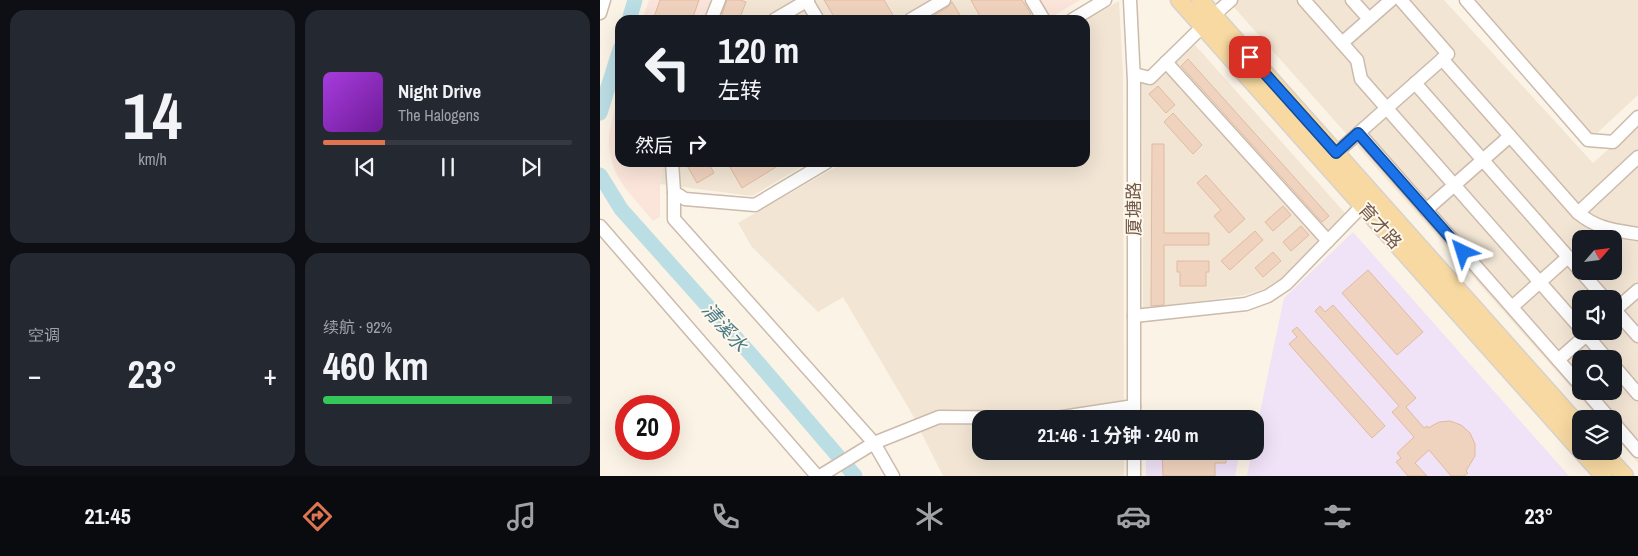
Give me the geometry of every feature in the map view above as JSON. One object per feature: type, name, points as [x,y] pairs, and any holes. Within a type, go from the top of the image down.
[{"type":"main road","name":"育才路","points":[[1179,0],[1208,21],[1336,153],[1572,418]]},
{"type":"main road","name":"育才路","points":[[1200,0],[1208,21],[1362,206],[1572,441]]},
{"type":"main road","name":"育才路","points":[[1589,460],[1604,476]]},
{"type":"main road","points":[[1610,460],[1624,476]]},
{"type":"street","points":[[600,13],[604,0]]},
{"type":"street","points":[[713,15],[719,0]]},
{"type":"street","points":[[782,15],[807,0],[815,15]]},
{"type":"street","points":[[918,15],[944,0]]},
{"type":"street","points":[[1032,0],[1041,15]]},
{"type":"street","points":[[1080,15],[1105,0]]},
{"type":"street","name":"厦塘路","points":[[1130,0],[1134,74],[1134,410]]},
{"type":"street","points":[[1134,74],[1150,78],[1231,0]]},
{"type":"street","points":[[1304,0],[1357,60],[1361,79],[1572,318]]},
{"type":"street","points":[[1352,0],[1369,19]]},
{"type":"street","points":[[1342,43],[1391,0]]},
{"type":"street","points":[[1336,153],[1448,54],[1401,0]]},
{"type":"street","points":[[1466,0],[1588,140],[1613,142],[1638,117]]},
{"type":"street","points":[[1442,59],[1578,213],[1590,222],[1603,228],[1638,234]]},
{"type":"street","points":[[1166,62],[1328,241]]},
{"type":"street","points":[[1415,83],[1597,290]]},
{"type":"street","points":[[1358,133],[1572,376]]},
{"type":"street","points":[[1426,210],[1510,136]]},
{"type":"street","points":[[1578,213],[1638,157]]},
{"type":"street","points":[[672,167],[674,219],[893,476]]},
{"type":"street","points":[[674,192],[686,199],[755,205],[820,167]]},
{"type":"street","points":[[1134,316],[1246,304],[1268,296],[1286,284],[1362,206]]},
{"type":"street","points":[[600,226],[819,476],[869,446],[940,417],[972,417]]},
{"type":"street","points":[[1512,307],[1568,257]]},
{"type":"street","points":[[1622,303],[1638,290]]},
{"type":"street","points":[[1622,319],[1638,336]]},
{"type":"street","points":[[1558,360],[1577,340]]},
{"type":"street","points":[[1592,340],[1600,350]]},
{"type":"street","points":[[1622,375],[1638,394]]},
{"type":"street","points":[[1594,400],[1602,410]]},
{"type":"street","points":[[1622,432],[1638,451]]},
{"type":"street","points":[[1134,460],[1134,476]]},
{"type":"shaded area","points":[[649,0],[712,0],[706,15],[644,15]]},
{"type":"shaded area","points":[[712,0],[1029,0],[1038,15],[706,15]]},
{"type":"shaded area","points":[[1039,0],[1080,0],[1055,15],[1048,15]]},
{"type":"shaded area","points":[[1238,0],[1444,0],[1593,163],[1638,123],[1638,463],[1622,445],[1622,410],[1591,410],[1582,400],[1622,400],[1622,350],[1572,350],[1572,389],[1232,5]]},
{"type":"shaded area","points":[[1473,0],[1638,0],[1638,95],[1594,136]]},
{"type":"shaded area","points":[[1119,1],[1123,74],[1124,410],[972,410],[972,460],[1124,460],[1124,476],[943,476],[911,412],[843,297],[818,312],[752,247],[738,223],[836,167],[1090,167],[1090,18]]},
{"type":"shaded area","points":[[1195,45],[1345,213],[1282,278],[1264,289],[1245,295],[1143,309],[1142,83],[1150,86]]},
{"type":"shaded area","points":[[615,109],[615,167],[662,167],[660,184],[660,217],[653,221],[625,188],[617,175],[609,148],[609,134]]},
{"type":"shaded area","points":[[662,167],[801,167],[752,196],[660,184]]},
{"type":"shaded area","points":[[1353,232],[1569,476],[1247,476],[1250,460],[1264,460],[1264,410],[1260,410],[1284,298]]},
{"type":"shaded area","points":[[1146,460],[1238,460],[1235,476],[1146,476]]},
{"type":"building","points":[[660,0],[699,0],[694,15],[655,15]]},
{"type":"building","points":[[727,0],[746,2],[741,15],[722,15]]},
{"type":"building","points":[[824,0],[884,0],[893,15],[833,15]]},
{"type":"building","points":[[971,0],[1022,0],[1031,14],[1030,15],[979,15]]},
{"type":"building","points":[[952,2],[960,15],[934,15],[948,7]]},
{"type":"building","points":[[1188,59],[1329,216],[1322,222],[1181,66]]},
{"type":"building","points":[[1158,86],[1175,105],[1166,113],[1149,94]]},
{"type":"building","points":[[1173,113],[1202,145],[1193,154],[1164,122]]},
{"type":"building","points":[[1152,144],[1164,144],[1164,233],[1209,233],[1209,245],[1164,245],[1164,305],[1151,306]]},
{"type":"building","points":[[688,167],[711,167],[714,173],[697,183]]},
{"type":"building","points":[[730,167],[776,167],[742,188]]},
{"type":"building","points":[[1206,175],[1245,219],[1229,233],[1214,216],[1221,210],[1197,183]]},
{"type":"building","points":[[1283,206],[1291,215],[1273,231],[1265,222]]},
{"type":"building","points":[[1301,226],[1309,235],[1291,251],[1283,242]]},
{"type":"building","points":[[1255,231],[1263,240],[1230,270],[1221,261]]},
{"type":"building","points":[[1273,252],[1281,261],[1263,277],[1255,268]]},
{"type":"building","points":[[1177,261],[1209,261],[1209,272],[1206,272],[1206,286],[1180,286],[1180,272],[1177,272]]},
{"type":"building","points":[[1368,270],[1423,332],[1397,355],[1342,293]]},
{"type":"building","points":[[1333,305],[1416,398],[1406,407],[1424,428],[1439,422],[1450,421],[1461,425],[1470,433],[1475,444],[1475,456],[1466,471],[1468,473],[1464,476],[1451,476],[1429,450],[1415,463],[1427,476],[1408,476],[1396,462],[1401,458],[1397,453],[1414,437],[1392,412],[1399,406],[1315,311],[1320,306],[1325,312]]},
{"type":"building","points":[[1297,327],[1385,426],[1372,438],[1289,344],[1297,337],[1292,331]]},
{"type":"building","points":[[1162,460],[1226,460],[1226,463],[1215,463],[1215,476],[1163,476]]},
{"type":"waterway","name":"清溪水","points":[[630,15],[635,0]]},
{"type":"waterway","name":"清溪水","points":[[600,113],[615,65]]},
{"type":"waterway","name":"清溪水","points":[[600,175],[621,209],[754,358],[855,476]]},
{"type":"route","points":[[1250,57],[1336,153],[1358,133],[1463,252]]}]
